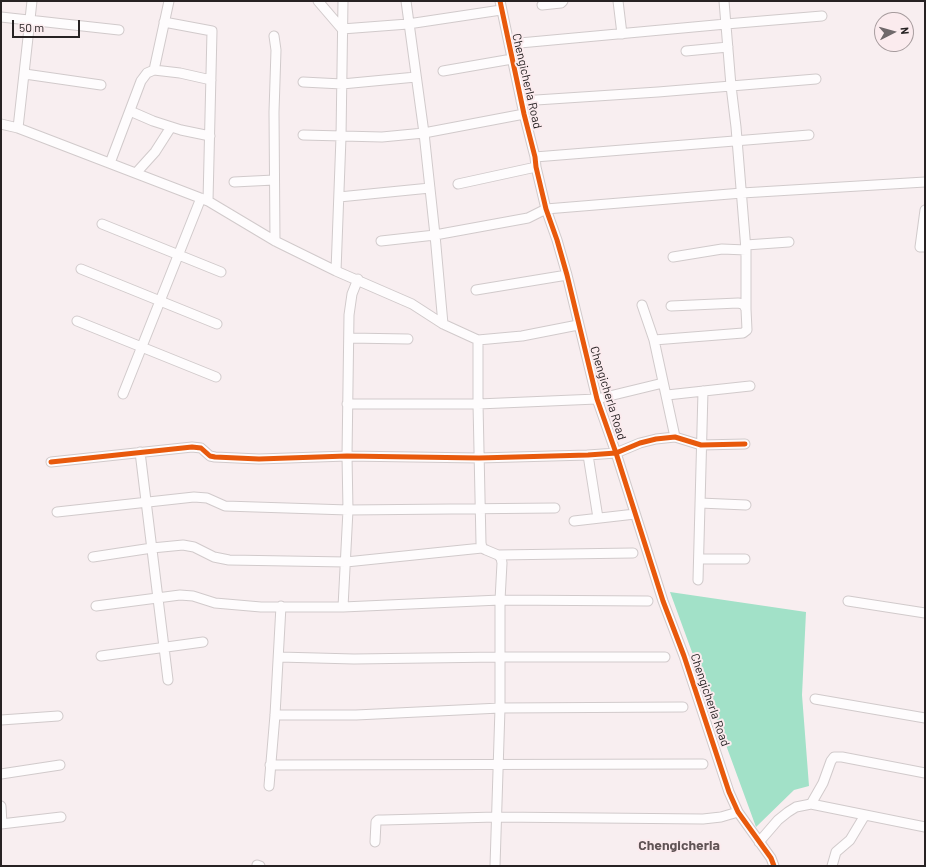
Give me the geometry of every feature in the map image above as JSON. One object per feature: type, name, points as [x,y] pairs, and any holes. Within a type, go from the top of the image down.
[{"type":"street","points":[[18,128],[32,1]]},
{"type":"street","points":[[154,70],[169,1]]},
{"type":"street","points":[[318,1],[342,29]]},
{"type":"street","points":[[336,271],[341,137],[343,1]]},
{"type":"street","points":[[406,1],[424,133],[443,324]]},
{"type":"street","points":[[542,5],[561,3],[563,1]]},
{"type":"street","points":[[618,1],[622,34]]},
{"type":"street","points":[[654,340],[744,333],[747,330],[746,247],[724,1]]},
{"type":"street","points":[[342,29],[408,24],[500,5]]},
{"type":"street","name":"Chengicherla Road","points":[[500,5],[546,209],[557,240],[596,399],[616,453],[663,601],[684,656],[729,792],[738,812],[771,858],[774,866]]},
{"type":"street","points":[[509,44],[822,16]]},
{"type":"street","points":[[1,17],[119,30]]},
{"type":"street","points":[[123,394],[178,255],[204,199],[210,136],[212,31],[164,22]]},
{"type":"street","points":[[274,36],[276,50],[274,112],[275,241]]},
{"type":"street","points":[[686,51],[728,47]]},
{"type":"street","points":[[443,71],[512,59]]},
{"type":"street","points":[[110,163],[141,81],[147,73],[154,70],[180,73],[211,80]]},
{"type":"street","points":[[25,74],[101,85]]},
{"type":"street","points":[[303,82],[342,84],[416,77]]},
{"type":"street","points":[[521,101],[658,92],[816,79]]},
{"type":"street","points":[[130,110],[153,121],[171,127],[210,136]]},
{"type":"street","points":[[303,135],[382,138],[424,133],[524,114]]},
{"type":"street","points":[[1,124],[18,128],[204,199],[275,241],[336,271],[412,304],[443,324],[478,340],[522,336],[578,325]]},
{"type":"street","points":[[136,173],[155,152],[171,127]]},
{"type":"street","points":[[535,157],[809,135]]},
{"type":"street","points":[[458,184],[536,167]]},
{"type":"street","points":[[234,182],[274,180]]},
{"type":"street","points":[[381,241],[435,235],[528,218],[546,209],[742,193],[925,182]]},
{"type":"street","points":[[339,197],[430,188]]},
{"type":"street","points":[[925,210],[920,247],[925,247]]},
{"type":"street","points":[[102,224],[222,272]]},
{"type":"street","points":[[673,257],[722,249],[789,242]]},
{"type":"street","points":[[81,269],[217,324]]},
{"type":"street","points":[[476,290],[566,275]]},
{"type":"street","points":[[343,607],[348,510],[347,404],[349,315],[352,294],[358,280]]},
{"type":"street","points":[[671,306],[738,302],[743,304],[746,309]]},
{"type":"street","points":[[642,305],[654,340],[676,437]]},
{"type":"street","points":[[77,321],[216,376]]},
{"type":"street","points":[[349,338],[408,339]]},
{"type":"street","points":[[478,340],[480,510],[482,548]]},
{"type":"street","points":[[347,404],[478,404],[596,399],[663,383]]},
{"type":"street","points":[[667,395],[750,386]]},
{"type":"street","points":[[698,580],[703,391]]},
{"type":"street","points":[[51,462],[197,447],[214,457],[259,459],[347,456],[480,458],[616,453],[640,443],[656,439],[676,437],[701,445],[745,444]]},
{"type":"street","points":[[140,452],[168,680]]},
{"type":"street","points":[[588,455],[598,518]]},
{"type":"street","points":[[57,512],[194,497],[207,498],[225,506],[348,510],[480,510],[555,508]]},
{"type":"street","points":[[700,503],[746,505]]},
{"type":"street","points":[[574,521],[635,514]]},
{"type":"street","points":[[93,557],[183,545],[194,547],[214,557],[229,560],[346,562],[482,548],[498,555],[633,554]]},
{"type":"street","points":[[495,866],[500,708],[499,657],[502,563],[501,558],[498,555]]},
{"type":"street","points":[[699,559],[746,559]]},
{"type":"street","points":[[96,606],[180,595],[193,596],[203,600],[228,604],[261,607],[343,607],[500,600],[648,601]]},
{"type":"street","points":[[848,601],[925,613]]},
{"type":"street","points":[[269,786],[279,658],[281,606]]},
{"type":"street","points":[[101,656],[203,642]]},
{"type":"street","points":[[279,658],[665,657]]},
{"type":"street","points":[[815,699],[925,718]]},
{"type":"street","points":[[275,715],[356,715],[500,708],[683,707]]},
{"type":"street","points":[[1,720],[58,716]]},
{"type":"street","points":[[811,804],[823,783],[831,761],[834,757],[842,757],[925,773]]},
{"type":"street","points":[[270,765],[703,764]]},
{"type":"street","points":[[1,774],[60,765]]},
{"type":"street","points":[[759,842],[778,820],[788,812],[796,807],[811,804],[925,827]]},
{"type":"street","points":[[1,806],[2,824],[61,817]]},
{"type":"street","points":[[375,842],[375,827],[378,820],[496,817],[703,819],[721,817],[738,812]]},
{"type":"street","points":[[832,866],[836,852],[850,840],[865,815]]},
{"type":"shaded area","points":[[670,592],[806,612],[802,695],[809,786],[794,790],[756,827]]},
{"type":"cycle path","points":[[500,1],[546,209],[567,275],[597,399],[616,453],[663,601],[684,656],[729,792],[738,812],[771,858],[774,866]]},
{"type":"cycle path","points":[[51,462],[192,447],[201,448],[210,456],[215,457],[259,459],[347,456],[479,458],[616,453],[640,443],[656,439],[675,437],[701,445],[745,444]]},
{"type":"district","name":"Chengicherla","points":[[679,845]]}]
